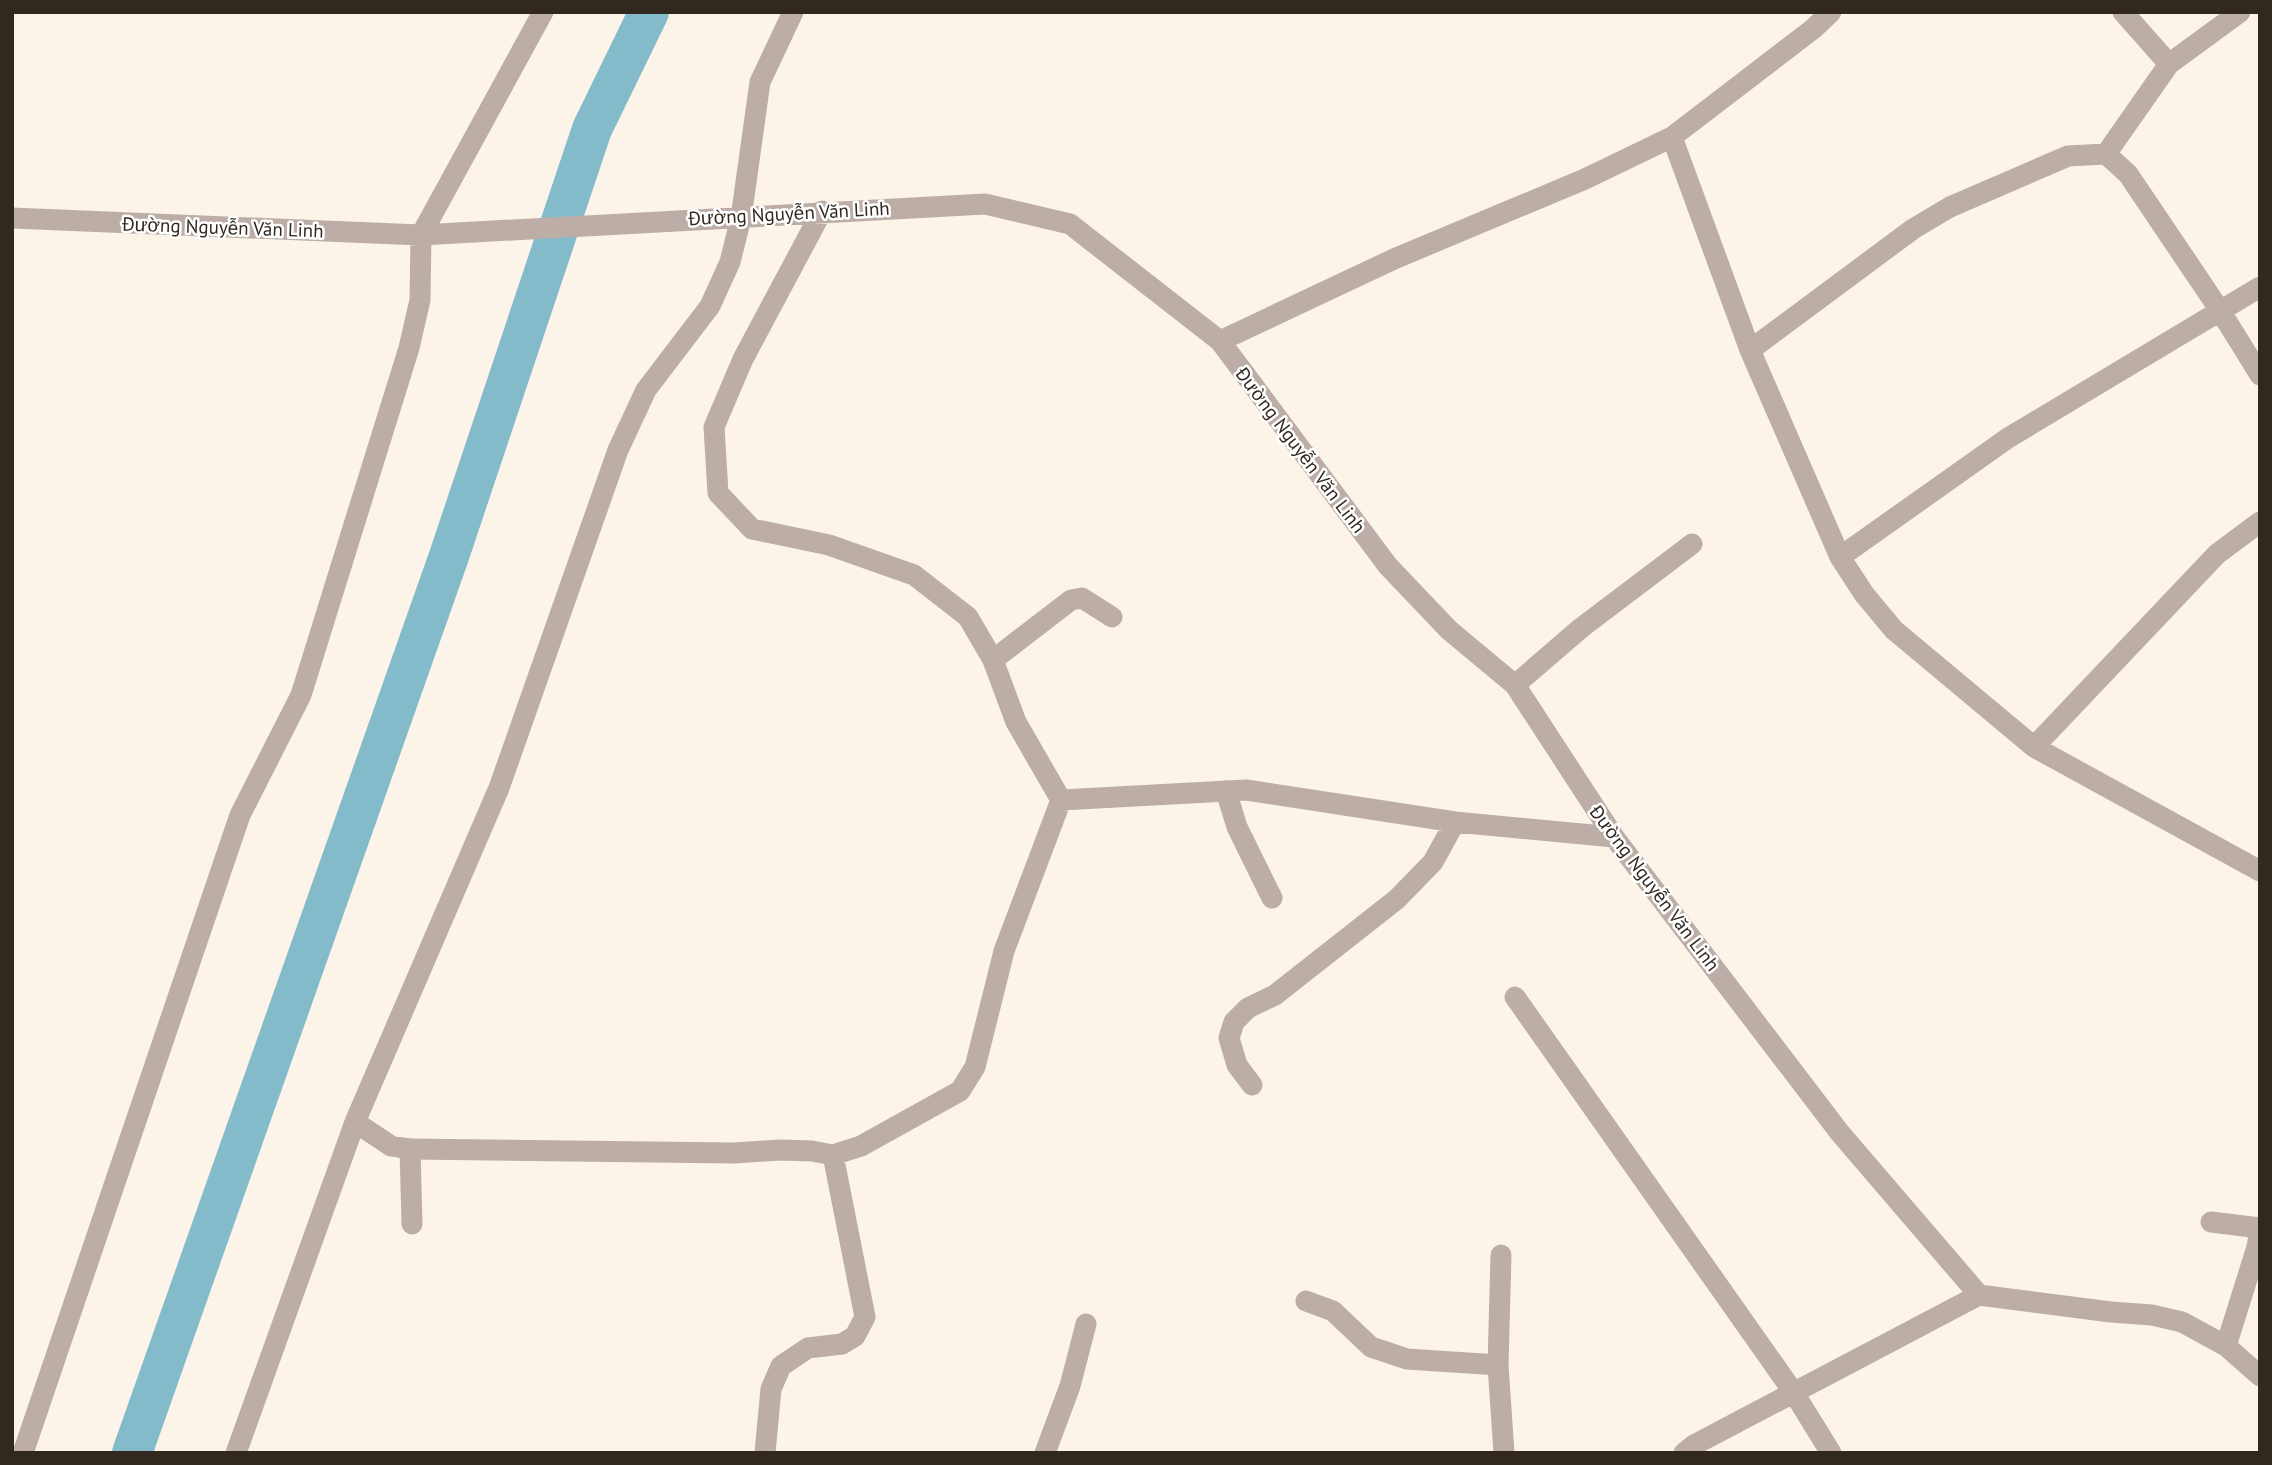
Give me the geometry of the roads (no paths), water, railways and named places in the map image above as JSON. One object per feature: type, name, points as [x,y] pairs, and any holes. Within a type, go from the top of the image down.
[{"type":"street","points":[[23,1453],[240,815],[301,695],[409,348],[420,300],[421,235],[543,12]]},
{"type":"street","points":[[236,1453],[355,1122],[499,788],[618,450],[646,390],[710,306],[730,262],[741,218],[760,82],[793,12]]},
{"type":"street","points":[[1220,341],[1394,259],[1584,179],[1672,137],[1813,29],[1831,12]]},
{"type":"street","points":[[2123,12],[2169,64]]},
{"type":"street","points":[[2106,154],[2169,64],[2240,12]]},
{"type":"street","points":[[1672,137],[1750,350],[1840,557],[1864,594],[1894,629],[2034,747],[2260,871]]},
{"type":"street","points":[[1750,350],[1913,229],[1950,207],[2068,156],[2106,154],[2128,174],[2260,375]]},
{"type":"street","name":"Đường Nguyễn Văn Linh","points":[[12,218],[421,235],[985,204],[1070,224],[1220,341],[1388,566],[1449,631],[1515,685],[1614,837],[1840,1132],[1979,1295]]},
{"type":"street","points":[[822,211],[743,359],[715,427],[718,493],[752,529],[829,544],[914,575],[968,617],[993,660],[1016,722],[1061,800]]},
{"type":"street","points":[[1840,557],[2008,438],[2260,287]]},
{"type":"street","points":[[2034,747],[2217,554],[2260,522]]},
{"type":"street","points":[[1515,685],[1581,628],[1692,544]]},
{"type":"street","points":[[993,660],[1071,600],[1082,598],[1112,617]]},
{"type":"street","points":[[1061,800],[1246,790],[1455,822],[1614,837]]},
{"type":"street","points":[[1226,791],[1237,827],[1272,898]]},
{"type":"street","points":[[355,1122],[391,1146],[410,1149],[734,1153],[781,1150],[833,1155],[861,1146],[960,1091],[975,1067],[1004,951],[1061,800]]},
{"type":"street","points":[[1252,1085],[1237,1065],[1229,1038],[1234,1022],[1248,1008],[1275,995],[1397,899],[1433,862],[1455,822]]},
{"type":"street","points":[[1515,997],[1794,1393],[1832,1453]]},
{"type":"street","points":[[410,1149],[412,1224]]},
{"type":"street","points":[[765,1453],[771,1389],[781,1366],[808,1348],[842,1345],[855,1336],[865,1317],[833,1155]]},
{"type":"street","points":[[2211,1222],[2260,1228],[2257,1247],[2226,1346]]},
{"type":"street","points":[[1501,1255],[1498,1365],[1504,1453]]},
{"type":"street","points":[[1684,1453],[1694,1445],[1979,1295],[2152,1315],[2182,1322],[2226,1346],[2260,1376]]},
{"type":"street","points":[[1306,1301],[1333,1311],[1371,1348],[1407,1359],[1498,1365]]},
{"type":"street","points":[[1045,1453],[1070,1386],[1086,1324]]},
{"type":"waterway","points":[[132,1453],[449,556],[592,129],[649,12]]}]
